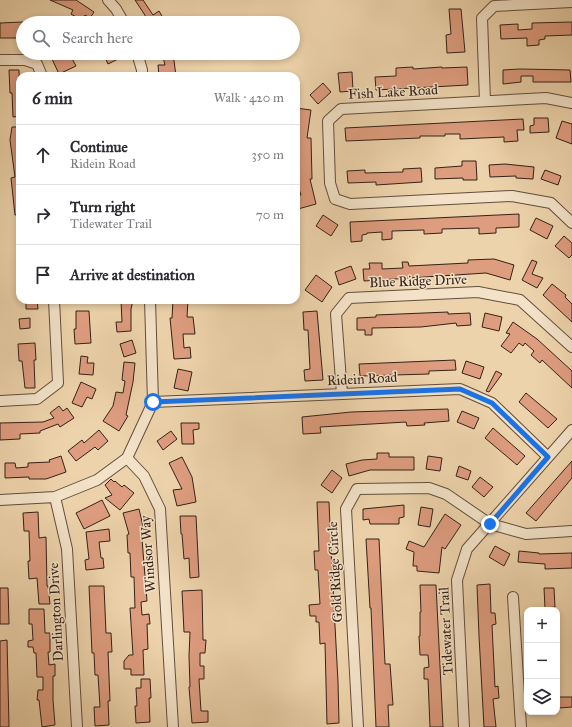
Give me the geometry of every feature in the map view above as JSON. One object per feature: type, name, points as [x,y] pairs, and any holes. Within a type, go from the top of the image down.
[{"type":"street","points":[[108,0],[120,16]]},
{"type":"street","points":[[485,101],[482,18],[494,6],[572,2]]},
{"type":"street","points":[[0,60],[16,60]]},
{"type":"street","points":[[25,60],[37,64],[40,72]]},
{"type":"street","points":[[139,60],[142,72]]},
{"type":"street","name":"Fish Lake Road","points":[[572,103],[546,98],[341,109],[328,121],[330,183],[335,199],[350,204],[512,196],[551,203],[572,223]]},
{"type":"street","name":"Blue Ridge Drive","points":[[342,394],[336,314],[349,298],[478,292],[520,300],[572,347]]},
{"type":"street","points":[[0,401],[37,399],[58,383],[54,304]]},
{"type":"street","points":[[0,500],[55,496],[97,480],[127,458],[153,402],[150,304]]},
{"type":"street","name":"Ridein Road","points":[[153,402],[460,389],[492,403],[548,457]]},
{"type":"street","name":"Tidewater Trail","points":[[464,727],[457,580],[467,549],[572,430]]},
{"type":"street","name":"Windsor Way","points":[[127,458],[144,476],[160,509],[173,727]]},
{"type":"street","name":"Gold Ridge Circle","points":[[358,727],[346,509],[357,489],[429,488],[446,494],[490,524]]},
{"type":"street","name":"Darlington Drive","points":[[55,496],[67,549],[77,727]]},
{"type":"street","points":[[490,524],[526,534],[572,531]]},
{"type":"street","points":[[513,597],[521,727]]},
{"type":"building","points":[[50,0],[76,0],[94,12],[91,16],[74,16],[71,14],[73,10]]},
{"type":"building","points":[[135,0],[143,0],[153,15],[159,11],[162,16],[145,16]]},
{"type":"building","points":[[449,9],[461,9],[465,52],[447,53],[446,35],[451,34]]},
{"type":"building","points":[[16,22],[16,38],[0,38],[0,23]]},
{"type":"building","points":[[572,22],[572,35],[545,36],[545,39],[539,40],[539,45],[527,46],[527,38],[501,39],[500,25],[518,24],[518,30],[532,29],[532,23]]},
{"type":"building","points":[[52,60],[73,60],[76,66],[63,72],[58,72]]},
{"type":"building","points":[[106,60],[116,60],[108,64]]},
{"type":"building","points":[[164,60],[174,60],[175,72],[159,72],[158,65],[165,65]]},
{"type":"building","points":[[413,67],[413,69],[467,67],[468,85],[376,90],[375,77],[396,76],[396,68]]},
{"type":"building","points":[[9,70],[19,70],[19,72],[16,72],[16,117],[13,117],[12,93],[10,93]]},
{"type":"building","points":[[503,70],[570,70],[571,82],[533,82],[533,76],[521,76],[521,82],[503,84]]},
{"type":"building","points":[[352,72],[353,91],[340,92],[338,73]]},
{"type":"building","points":[[323,83],[331,92],[318,104],[310,95]]},
{"type":"building","points":[[300,109],[311,110],[307,138],[311,138],[312,179],[310,179],[316,204],[300,208]]},
{"type":"building","points":[[534,118],[548,118],[549,132],[530,133],[530,126],[534,125]]},
{"type":"building","points":[[523,119],[524,130],[517,130],[518,141],[504,142],[504,137],[460,139],[460,134],[445,134],[445,136],[420,136],[420,138],[346,141],[345,128]]},
{"type":"building","points":[[562,121],[572,124],[572,144],[556,138]]},
{"type":"building","points":[[12,127],[16,127],[16,215],[11,178],[15,177],[10,140]]},
{"type":"building","points":[[462,161],[476,161],[477,180],[463,180],[463,178],[435,179],[435,168],[462,166]]},
{"type":"building","points":[[505,164],[534,167],[533,179],[516,178],[516,176],[490,177],[489,165]]},
{"type":"building","points":[[421,168],[422,182],[376,185],[376,182],[348,183],[347,171],[365,170],[365,173],[403,172],[403,169]]},
{"type":"building","points":[[545,170],[561,176],[558,185],[541,179]]},
{"type":"building","points":[[519,214],[519,227],[496,228],[496,233],[479,234],[479,228],[442,229],[442,233],[424,234],[424,230],[392,231],[392,239],[382,240],[382,232],[367,233],[362,235],[362,241],[351,242],[350,222]]},
{"type":"building","points":[[323,215],[338,225],[331,236],[316,226]]},
{"type":"building","points":[[536,218],[553,226],[547,239],[530,230]]},
{"type":"building","points":[[564,236],[572,243],[572,255],[569,258],[555,246]]},
{"type":"building","points":[[494,259],[514,265],[510,280],[486,273],[364,281],[363,269],[370,269],[369,263],[382,263],[382,269],[403,268],[402,262],[408,262],[409,266],[468,263],[468,260]]},
{"type":"building","points":[[532,260],[537,262],[532,274],[543,278],[537,288],[522,280]]},
{"type":"building","points":[[351,266],[356,279],[339,285],[335,272]]},
{"type":"building","points":[[316,275],[332,287],[322,302],[305,290]]},
{"type":"building","points":[[552,284],[566,295],[565,297],[572,304],[572,322],[543,295]]},
{"type":"building","points":[[26,304],[37,304],[38,309],[26,309]]},
{"type":"building","points":[[121,304],[132,304],[131,331],[117,332],[116,322],[122,322]]},
{"type":"building","points":[[173,304],[188,304],[187,317],[193,317],[195,334],[183,334],[184,348],[190,347],[191,358],[174,359],[170,318],[172,318]]},
{"type":"building","points":[[76,311],[89,311],[91,343],[75,344],[74,329],[76,329]]},
{"type":"building","points":[[317,311],[323,380],[305,381],[304,370],[310,369],[308,330],[304,330],[303,312]]},
{"type":"building","points":[[448,312],[448,314],[470,313],[471,325],[457,326],[456,323],[421,327],[372,328],[372,335],[365,335],[365,330],[357,330],[357,318],[376,317],[376,315]]},
{"type":"building","points":[[485,313],[502,317],[499,331],[482,327]]},
{"type":"building","points":[[30,318],[30,328],[20,329],[19,319]]},
{"type":"building","points":[[513,322],[537,339],[572,371],[572,388],[542,360],[540,363],[531,355],[534,351],[525,343],[523,346],[519,343],[511,353],[501,346],[510,334],[506,333]]},
{"type":"building","points":[[132,340],[136,353],[124,357],[120,344]]},
{"type":"building","points":[[35,343],[35,388],[25,388],[22,361],[19,361],[18,344]]},
{"type":"building","points":[[81,356],[88,357],[87,363],[94,363],[93,375],[79,374]]},
{"type":"building","points":[[455,360],[456,370],[429,371],[429,374],[360,376],[359,364]]},
{"type":"building","points":[[466,361],[484,367],[480,379],[462,373]]},
{"type":"building","points":[[124,362],[135,363],[133,382],[126,415],[128,416],[119,431],[103,421],[113,406],[116,392],[123,393],[125,381],[122,380]]},
{"type":"building","points":[[178,369],[192,372],[188,391],[174,388]]},
{"type":"building","points":[[496,371],[502,374],[489,392],[486,391]]},
{"type":"building","points":[[81,382],[96,389],[92,399],[87,397],[82,407],[72,403]]},
{"type":"building","points":[[526,393],[557,419],[548,428],[519,402]]},
{"type":"building","points":[[59,406],[63,411],[67,408],[74,418],[60,427],[58,424],[40,431],[40,433],[20,434],[20,439],[0,440],[0,423],[43,422],[54,418],[50,413]]},
{"type":"building","points":[[448,409],[449,421],[407,426],[406,422],[320,427],[321,433],[303,434],[302,417],[351,412]]},
{"type":"building","points":[[462,411],[479,418],[474,429],[457,422]]},
{"type":"building","points":[[181,423],[199,423],[199,429],[193,430],[194,444],[182,444]]},
{"type":"building","points":[[493,428],[525,456],[517,465],[485,438]]},
{"type":"building","points":[[99,430],[108,441],[98,450],[95,447],[76,461],[68,451],[82,440],[84,443]]},
{"type":"building","points":[[171,431],[177,439],[163,450],[157,441]]},
{"type":"building","points":[[377,453],[389,453],[389,457],[414,457],[414,470],[370,470],[349,476],[346,464],[362,460],[377,459]]},
{"type":"building","points":[[61,456],[66,472],[46,479],[29,479],[29,477],[5,478],[5,463],[15,463],[16,468],[28,467],[28,463],[50,462],[49,460]]},
{"type":"building","points":[[428,456],[442,458],[440,471],[426,469]]},
{"type":"building","points":[[182,457],[192,477],[196,502],[177,506],[173,490],[182,489],[169,463]]},
{"type":"building","points":[[572,461],[572,478],[536,521],[526,513]]},
{"type":"building","points":[[459,466],[471,471],[468,480],[456,476]]},
{"type":"building","points":[[332,470],[342,478],[332,493],[321,485]]},
{"type":"building","points":[[480,477],[493,487],[484,497],[472,487]]},
{"type":"building","points":[[111,479],[122,487],[124,485],[134,493],[120,510],[105,498],[112,495],[105,485]]},
{"type":"building","points":[[102,500],[110,516],[84,529],[76,513]]},
{"type":"building","points":[[317,502],[329,502],[338,682],[339,723],[327,724],[325,643],[320,644],[319,622],[316,622],[316,616],[310,616],[309,605],[320,604],[318,570],[315,570],[314,551],[319,551]]},
{"type":"building","points":[[404,505],[404,517],[399,518],[399,524],[370,524],[369,519],[363,520],[363,509]]},
{"type":"building","points":[[421,507],[433,509],[430,527],[418,525]]},
{"type":"building","points":[[139,509],[143,526],[141,527],[147,601],[141,602],[142,615],[149,614],[150,624],[147,624],[148,649],[143,650],[144,675],[131,675],[131,669],[124,669],[124,661],[129,655],[133,655],[130,608],[135,608],[134,577],[131,577],[130,553],[128,553],[127,535],[129,534],[123,513]]},
{"type":"building","points":[[38,512],[39,538],[46,537],[47,586],[50,604],[39,604],[37,578],[29,579],[29,531],[24,531],[23,513]]},
{"type":"building","points":[[445,514],[461,525],[445,549],[442,547],[439,573],[417,571],[417,566],[413,566],[414,552],[406,549],[409,541],[424,547]]},
{"type":"building","points":[[180,516],[196,516],[199,577],[190,578],[189,558],[184,559]]},
{"type":"building","points":[[109,529],[110,541],[99,542],[104,568],[86,570],[85,560],[89,559],[86,532]]},
{"type":"building","points":[[366,539],[379,539],[385,664],[390,664],[393,705],[388,705],[389,727],[376,727],[371,608]]},
{"type":"building","points":[[495,546],[510,554],[504,566],[489,557]]},
{"type":"building","points":[[519,551],[539,554],[572,553],[572,568],[545,569],[545,564],[518,562]]},
{"type":"building","points":[[490,584],[491,613],[495,613],[496,624],[492,625],[495,687],[498,686],[499,698],[493,699],[496,727],[484,727],[477,585]]},
{"type":"building","points":[[420,585],[436,585],[443,727],[430,727],[428,679],[424,679],[424,668],[429,667],[428,655],[420,655]]},
{"type":"building","points":[[89,586],[104,586],[106,633],[111,633],[112,652],[108,652],[110,701],[108,701],[109,725],[95,726],[94,707],[100,707],[98,675],[95,675],[94,653],[92,653]]},
{"type":"building","points":[[0,588],[8,588],[9,624],[0,624]]},
{"type":"building","points":[[544,588],[554,588],[555,607],[545,607]]},
{"type":"building","points":[[202,590],[203,640],[206,640],[205,653],[200,653],[200,666],[204,666],[204,679],[199,679],[201,711],[208,711],[208,722],[192,723],[189,687],[190,632],[184,632],[182,591]]},
{"type":"building","points":[[29,609],[44,609],[45,633],[50,633],[50,652],[48,652],[49,665],[55,664],[55,676],[53,676],[53,700],[55,725],[42,727],[39,700],[37,700],[38,690],[43,690],[43,677],[37,677],[36,653],[34,653],[33,647],[28,647],[28,641],[33,640],[32,624],[29,624]]},
{"type":"building","points":[[7,640],[9,727],[0,727],[0,641]]},
{"type":"building","points":[[141,679],[150,679],[150,722],[136,723],[136,688],[141,688]]},
{"type":"building","points":[[560,697],[572,697],[572,707],[560,708]]},
{"type":"route","points":[[153,402],[460,389],[492,403],[548,457],[490,524]]}]
